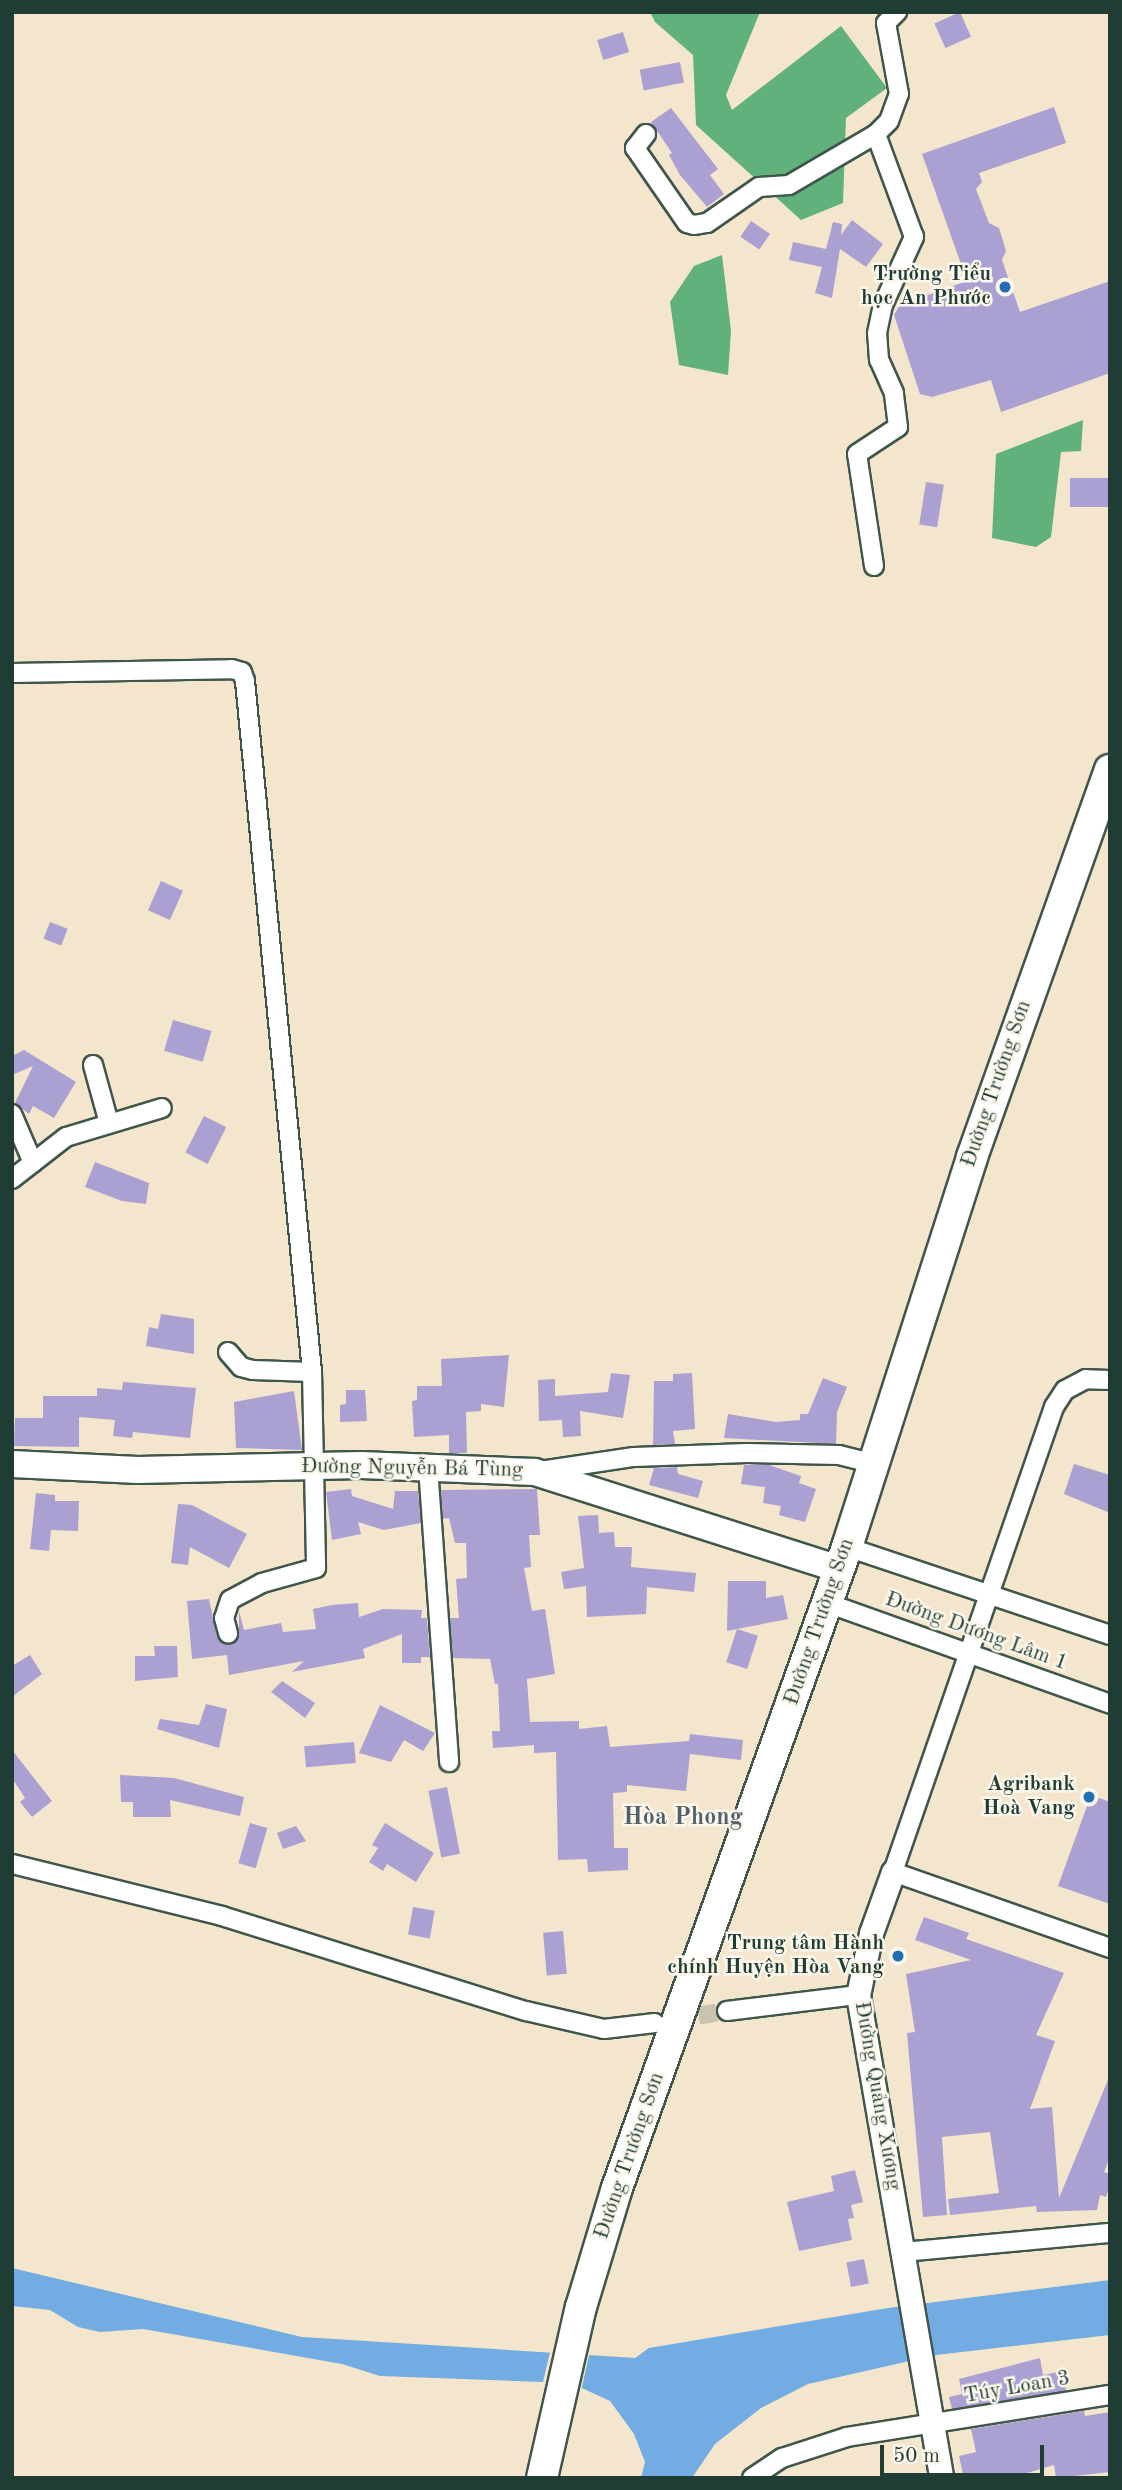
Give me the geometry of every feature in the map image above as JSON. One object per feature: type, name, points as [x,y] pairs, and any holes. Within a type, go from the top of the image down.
[{"type":"highway","name":"Đường Trường Sơn","points":[[543,2468],[581,2307],[621,2175],[843,1558],[972,1157],[1110,770]]},
{"type":"main road","name":"Đường Nguyễn Bá Tùng","points":[[12,1464],[138,1470],[317,1465],[535,1472],[843,1558]]},
{"type":"street","points":[[646,134],[635,148],[687,223],[694,225],[707,223],[759,187],[789,185],[804,178],[876,134],[898,107],[886,23],[897,12]]},
{"type":"street","points":[[874,566],[857,454],[898,427],[894,393],[879,360],[877,333],[883,305],[914,237],[876,134]]},
{"type":"street","points":[[12,673],[242,672],[260,802],[312,1372],[317,1465],[316,1568],[262,1583],[230,1600],[224,1618],[228,1633]]},
{"type":"street","points":[[93,1065],[109,1123]]},
{"type":"street","points":[[12,1179],[66,1137],[162,1108]]},
{"type":"street","points":[[12,1114],[33,1163]]},
{"type":"street","points":[[228,1352],[241,1367],[253,1370],[312,1372]]},
{"type":"street","points":[[1110,1380],[1086,1380],[1065,1390],[1054,1407],[972,1654],[893,1872],[1110,1948]]},
{"type":"street","points":[[535,1472],[621,1458],[747,1452],[839,1455],[874,1464]]},
{"type":"street","points":[[428,1467],[449,1762]]},
{"type":"street","name":"Đường Dương Lâm 1","points":[[843,1558],[990,1594],[1110,1635]]},
{"type":"street","name":"Đường Dương Lâm 1","points":[[827,1603],[1110,1704]]},
{"type":"street","points":[[12,1864],[222,1916],[526,2011],[604,2029],[655,2023]]},
{"type":"street","name":"Đường Quảng Xương","points":[[893,1872],[871,1933],[858,1995],[904,2252],[920,2371],[932,2426]]},
{"type":"street","points":[[727,2011],[858,1995]]},
{"type":"street","points":[[904,2252],[1110,2232]]},
{"type":"street","name":"Túy Loan 3","points":[[754,2477],[782,2458],[848,2437],[932,2426],[1110,2395]]},
{"type":"street","points":[[932,2426],[941,2478]]},
{"type":"green space","points":[[650,12],[760,12],[726,95],[732,110],[841,26],[887,88],[846,118],[843,203],[801,220],[696,125],[693,55],[655,22]]},
{"type":"green space","points":[[722,255],[731,331],[728,375],[679,365],[670,302],[694,266]]},
{"type":"green space","points":[[1083,420],[1081,451],[1061,452],[1051,537],[1036,547],[992,538],[996,454]]},
{"type":"water","points":[[12,2268],[302,2337],[635,2358],[649,2348],[888,2308],[1110,2280],[1110,2335],[936,2355],[808,2384],[761,2408],[715,2444],[692,2478],[641,2478],[645,2462],[634,2434],[610,2401],[571,2383],[380,2376],[342,2364],[143,2329],[100,2332],[78,2327],[50,2310],[12,2306]]},
{"type":"pier","points":[[551,2348],[590,2351],[581,2391],[542,2386]]},
{"type":"building","points":[[960,12],[971,37],[945,48],[934,23]]},
{"type":"building","points":[[623,32],[629,52],[603,60],[597,40]]},
{"type":"building","points":[[680,62],[684,83],[644,90],[640,70]]},
{"type":"building","points":[[1054,107],[1066,143],[979,173],[982,182],[976,189],[989,223],[999,228],[1006,251],[1002,260],[1020,312],[1110,281],[1110,373],[1001,412],[991,380],[932,397],[920,394],[894,315],[900,305],[967,281],[922,154]]},
{"type":"building","points":[[671,108],[718,169],[710,175],[724,194],[707,207],[680,175],[669,155],[672,153],[651,122]]},
{"type":"building","points":[[852,220],[883,244],[866,267],[840,249],[832,298],[815,293],[822,267],[789,260],[793,242],[826,249],[833,222],[842,224],[841,235]]},
{"type":"building","points":[[751,221],[770,234],[759,250],[740,237]]},
{"type":"building","points":[[1070,478],[1110,478],[1110,507],[1070,507]]},
{"type":"building","points":[[926,482],[944,485],[937,527],[919,524]]},
{"type":"building","points":[[161,881],[183,891],[170,920],[148,910]]},
{"type":"building","points":[[50,922],[68,929],[61,946],[44,939]]},
{"type":"building","points":[[173,1020],[211,1031],[203,1062],[164,1051]]},
{"type":"building","points":[[24,1050],[76,1082],[54,1118],[33,1106],[29,1114],[15,1103],[33,1066],[12,1075],[12,1056]]},
{"type":"building","points":[[204,1116],[226,1127],[208,1164],[185,1153]]},
{"type":"building","points":[[95,1162],[149,1183],[146,1204],[122,1201],[85,1187]]},
{"type":"building","points":[[161,1314],[194,1319],[194,1354],[146,1346],[149,1327],[158,1329]]},
{"type":"building","points":[[509,1355],[504,1407],[481,1404],[481,1411],[466,1412],[467,1453],[449,1453],[449,1435],[414,1437],[412,1401],[417,1400],[417,1386],[442,1386],[441,1359]]},
{"type":"building","points":[[611,1373],[630,1375],[623,1418],[580,1411],[581,1436],[563,1437],[562,1420],[539,1421],[538,1380],[555,1379],[555,1396],[608,1392]]},
{"type":"building","points":[[692,1373],[695,1429],[673,1431],[675,1444],[653,1445],[654,1381],[673,1381],[673,1374]]},
{"type":"building","points":[[823,1378],[847,1387],[837,1412],[836,1444],[724,1438],[728,1414],[776,1422],[800,1420],[800,1414],[808,1414]]},
{"type":"building","points":[[123,1382],[196,1388],[190,1438],[133,1432],[132,1438],[113,1436],[115,1420],[79,1417],[79,1447],[14,1446],[15,1418],[43,1418],[43,1396],[97,1396],[97,1388],[122,1390]]},
{"type":"building","points":[[346,1390],[365,1390],[367,1421],[340,1422],[340,1405],[346,1404]]},
{"type":"building","points":[[294,1391],[302,1450],[236,1448],[234,1402]]},
{"type":"building","points":[[1074,1464],[1110,1475],[1110,1513],[1064,1494]]},
{"type":"building","points":[[744,1465],[769,1465],[801,1476],[799,1483],[816,1489],[805,1522],[779,1515],[781,1506],[763,1503],[765,1487],[741,1484]]},
{"type":"building","points":[[677,1467],[678,1474],[703,1481],[698,1498],[649,1485],[654,1468]]},
{"type":"building","points":[[351,1489],[352,1496],[393,1509],[395,1491],[418,1491],[421,1523],[384,1530],[358,1522],[361,1534],[332,1540],[326,1492]]},
{"type":"building","points":[[537,1489],[540,1535],[529,1535],[531,1567],[524,1568],[532,1611],[545,1609],[555,1674],[527,1679],[530,1722],[579,1721],[579,1729],[607,1726],[610,1747],[689,1741],[690,1734],[743,1740],[741,1760],[690,1754],[686,1791],[627,1785],[627,1792],[613,1793],[614,1848],[628,1848],[628,1870],[588,1872],[587,1859],[558,1860],[556,1752],[534,1753],[534,1745],[493,1748],[492,1731],[500,1731],[498,1684],[495,1684],[490,1659],[453,1658],[450,1618],[459,1618],[456,1579],[467,1578],[466,1543],[455,1543],[449,1518],[443,1519],[441,1490]]},
{"type":"building","points":[[36,1493],[55,1495],[55,1501],[79,1501],[78,1531],[51,1530],[49,1551],[30,1549]]},
{"type":"building","points":[[178,1504],[192,1505],[247,1534],[229,1568],[190,1547],[188,1565],[171,1563]]},
{"type":"building","points":[[598,1515],[599,1533],[614,1532],[615,1547],[632,1547],[631,1567],[696,1573],[694,1592],[647,1587],[646,1614],[587,1617],[586,1586],[564,1589],[561,1572],[584,1568],[578,1516]]},
{"type":"building","points":[[728,1581],[766,1581],[766,1598],[783,1595],[788,1619],[727,1631]]},
{"type":"building","points":[[209,1599],[217,1636],[226,1644],[239,1637],[239,1611],[244,1630],[281,1623],[283,1632],[316,1629],[313,1609],[332,1605],[358,1603],[359,1617],[383,1609],[422,1610],[421,1618],[427,1618],[430,1657],[421,1657],[421,1663],[402,1663],[402,1634],[363,1649],[365,1658],[292,1672],[304,1661],[229,1675],[227,1655],[192,1659],[187,1601]]},
{"type":"building","points":[[737,1629],[758,1636],[747,1669],[726,1662]]},
{"type":"building","points":[[154,1646],[177,1646],[178,1677],[135,1681],[135,1656],[155,1656]]},
{"type":"building","points":[[30,1655],[42,1674],[12,1697],[12,1666]]},
{"type":"building","points":[[282,1681],[315,1703],[305,1718],[271,1692]]},
{"type":"building","points":[[206,1704],[227,1709],[219,1748],[157,1729],[160,1719],[199,1725]]},
{"type":"building","points":[[380,1705],[435,1733],[423,1751],[404,1740],[391,1762],[359,1753]]},
{"type":"building","points":[[354,1742],[356,1763],[306,1767],[304,1746]]},
{"type":"building","points":[[12,1750],[52,1801],[32,1817],[20,1802],[25,1798],[12,1778]]},
{"type":"building","points":[[120,1775],[174,1778],[244,1797],[240,1816],[170,1800],[171,1817],[133,1817],[133,1802],[121,1802]]},
{"type":"building","points":[[447,1787],[460,1854],[441,1857],[428,1791]]},
{"type":"building","points":[[1091,1795],[1110,1802],[1110,1904],[1058,1886]]},
{"type":"building","points":[[250,1823],[267,1828],[256,1868],[238,1863]]},
{"type":"building","points":[[385,1823],[434,1853],[416,1882],[387,1864],[383,1871],[369,1862],[378,1848],[372,1845]]},
{"type":"building","points":[[296,1826],[306,1841],[283,1849],[277,1833]]},
{"type":"building","points":[[413,1907],[435,1911],[430,1938],[408,1935]]},
{"type":"building","points":[[924,1917],[969,1933],[966,1939],[1064,1973],[1036,2035],[1055,2041],[1030,2109],[1052,2107],[1059,2198],[1110,2075],[1110,2157],[1104,2172],[1110,2174],[1110,2185],[1106,2197],[1100,2195],[1097,2210],[1037,2212],[1036,2206],[950,2215],[948,2199],[999,2193],[990,2132],[942,2137],[947,2215],[923,2217],[907,2033],[915,2032],[906,1974],[971,1960],[915,1940]]},
{"type":"building","points":[[563,1931],[567,1974],[547,1976],[543,1933]]},
{"type":"building","points":[[855,2170],[863,2202],[851,2205],[854,2218],[848,2219],[852,2240],[799,2251],[787,2202],[834,2191],[831,2176]]},
{"type":"building","points":[[864,2259],[869,2284],[851,2287],[846,2262]]},
{"type":"building","points":[[1040,2358],[1043,2375],[1062,2371],[1066,2391],[952,2409],[949,2397],[962,2394],[959,2379]]},
{"type":"building","points":[[1084,2411],[1085,2416],[1110,2412],[1110,2472],[1056,2478],[1054,2465],[1010,2478],[964,2478],[959,2456],[976,2452],[971,2429]]},
{"type":"tunnel","points":[[672,2020],[727,2011]]},
{"type":"place","name":"Trường Tiểu học An Phước","points":[[1005,287]]},
{"type":"place","name":"Agribank Hoà Vang","points":[[1089,1797]]},
{"type":"place","name":"Trung tâm Hành chính Huyện Hòa Vang","points":[[898,1956]]},
{"type":"district","name":"Hòa Phong","points":[[683,1819]]}]
